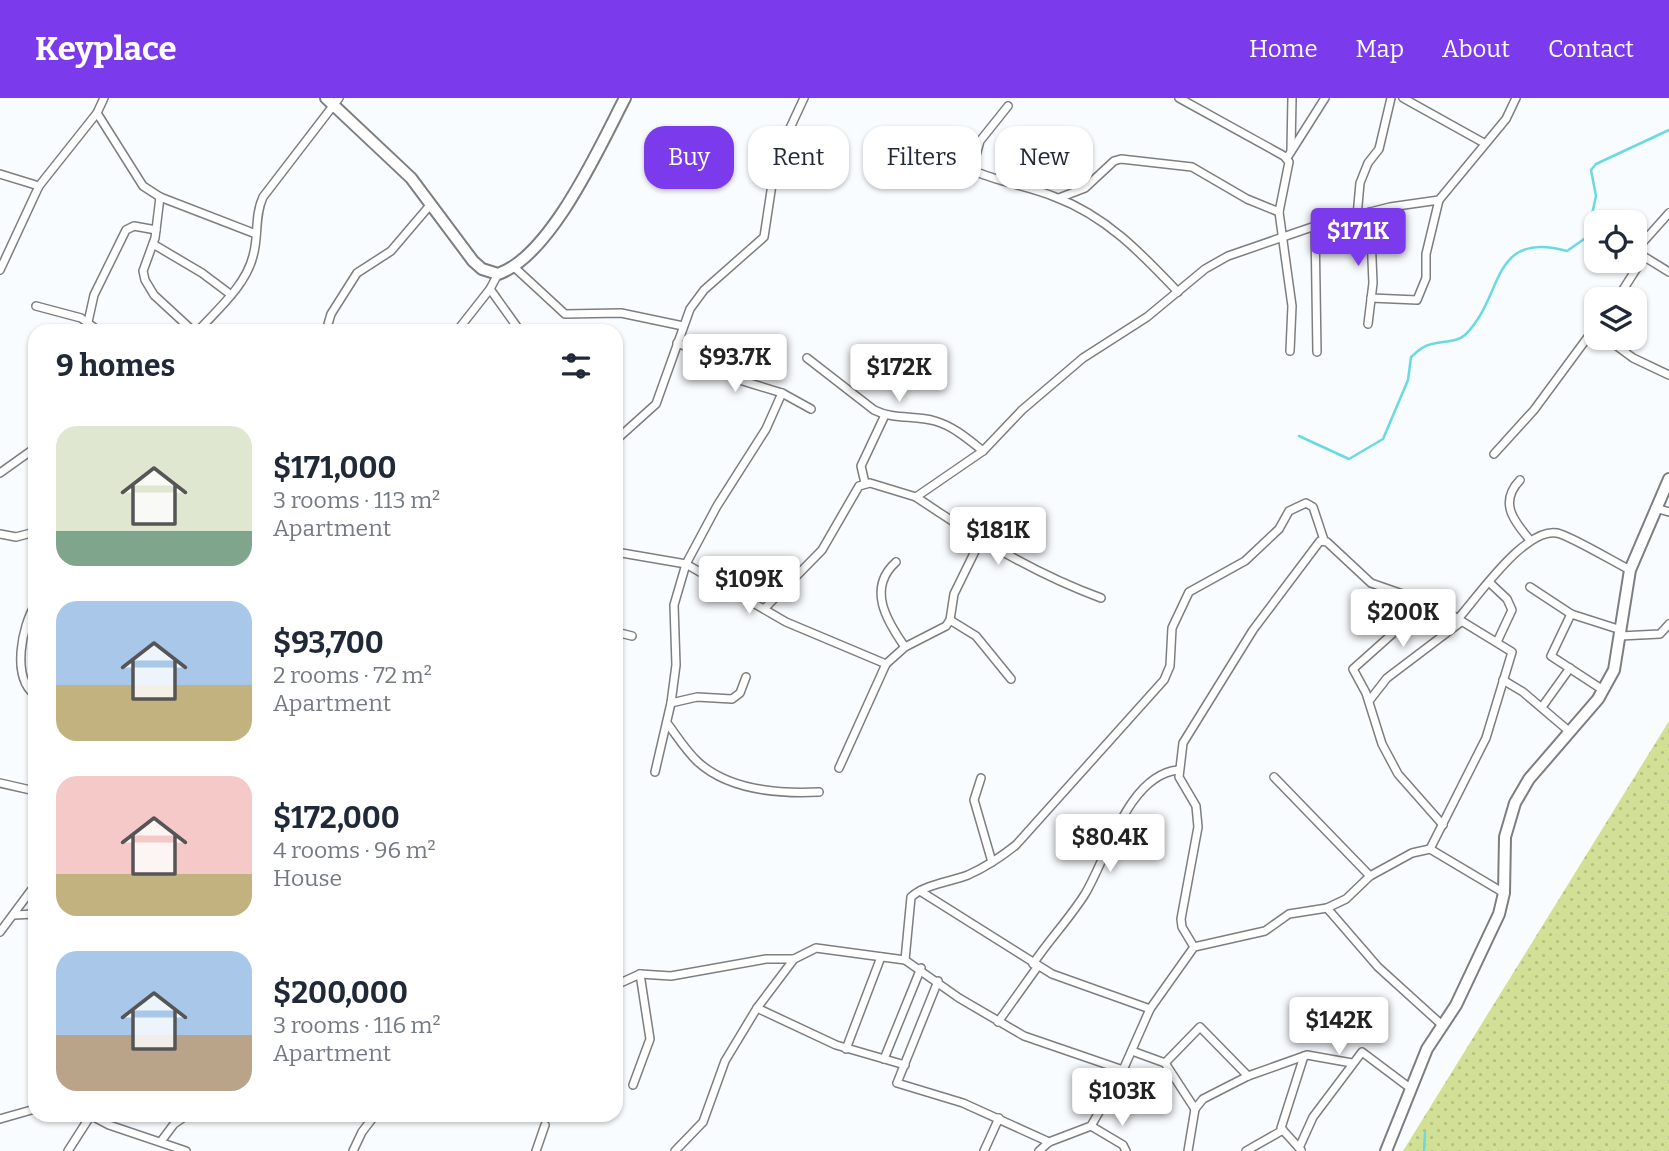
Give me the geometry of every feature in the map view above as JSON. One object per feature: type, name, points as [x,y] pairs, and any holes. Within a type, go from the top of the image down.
[{"type":"street","points":[[0,270],[39,186],[97,113],[104,98]]},
{"type":"street","points":[[462,324],[490,289],[498,274],[513,266],[566,206],[625,98]]},
{"type":"street","points":[[623,434],[656,404],[690,309],[704,290],[764,236],[776,158],[804,98]]},
{"type":"street","points":[[1179,98],[1289,155]]},
{"type":"street","points":[[1290,351],[1292,306],[1285,234],[1279,212],[1290,169],[1293,98]]},
{"type":"street","points":[[1289,155],[1325,98]]},
{"type":"street","points":[[1357,216],[1360,183],[1368,163],[1379,149],[1391,98]]},
{"type":"street","points":[[1403,98],[1484,143]]},
{"type":"street","points":[[1371,298],[1418,300],[1426,278],[1426,254],[1439,200],[1506,118],[1516,98]]},
{"type":"street","points":[[202,324],[248,271],[256,234],[256,217],[263,197],[286,172],[333,100],[411,178],[474,261],[482,269],[498,274]]},
{"type":"street","points":[[1008,106],[980,141],[972,170],[1059,198],[1086,210],[1121,235],[1178,292]]},
{"type":"street","points":[[97,113],[137,178],[160,197],[256,234]]},
{"type":"street","points":[[1059,198],[1085,188],[1114,161],[1121,159],[1192,167],[1247,198],[1279,212]]},
{"type":"street","points":[[0,174],[39,186]]},
{"type":"street","points":[[160,197],[153,244],[143,271],[145,281],[154,295],[188,324]]},
{"type":"street","points":[[916,497],[982,451],[1022,410],[1083,358],[1147,317],[1205,269],[1228,256],[1285,234],[1370,212],[1439,200]]},
{"type":"street","points":[[328,324],[331,314],[357,273],[391,251],[431,204]]},
{"type":"street","points":[[1368,324],[1371,298],[1370,212]]},
{"type":"street","points":[[1647,238],[1669,213]]},
{"type":"street","points":[[88,322],[94,295],[126,230],[134,226],[156,230]]},
{"type":"street","points":[[1315,226],[1317,352]]},
{"type":"street","points":[[153,244],[202,272],[230,294]]},
{"type":"street","points":[[1647,259],[1669,272]]},
{"type":"street","points":[[513,266],[565,314],[621,313],[683,326]]},
{"type":"street","points":[[490,289],[515,324]]},
{"type":"street","points":[[36,306],[90,324]]},
{"type":"street","points":[[1494,454],[1534,410],[1584,342]]},
{"type":"street","points":[[677,343],[710,356],[733,378],[782,393],[811,409]]},
{"type":"street","points":[[1622,350],[1669,375]]},
{"type":"street","points":[[807,358],[885,415],[933,421],[963,435],[982,451]]},
{"type":"street","points":[[655,772],[671,703],[676,665],[674,605],[686,564],[717,506],[766,429],[782,393]]},
{"type":"street","points":[[865,483],[861,466],[885,415]]},
{"type":"street","points":[[0,473],[28,453]]},
{"type":"street","points":[[1386,1151],[1409,1088],[1427,1049],[1468,981],[1499,914],[1504,893],[1505,837],[1515,803],[1529,779],[1603,690],[1614,670],[1630,570],[1669,479]]},
{"type":"street","points":[[1520,480],[1511,493],[1509,511],[1529,540]]},
{"type":"street","points":[[865,483],[916,497],[981,541],[1036,572],[1101,598]]},
{"type":"street","points":[[765,608],[813,560],[835,528],[854,491],[865,483]]},
{"type":"street","points":[[905,960],[908,905],[911,897],[920,891],[967,875],[1016,845],[1164,680],[1170,666],[1172,628],[1189,592],[1245,561],[1279,529],[1289,511],[1306,503],[1313,506],[1324,540],[1371,583],[1428,602],[1512,652],[1486,738],[1430,849]]},
{"type":"street","points":[[1655,508],[1669,512]]},
{"type":"street","points":[[1369,701],[1387,678],[1459,621],[1529,540],[1556,533],[1630,570]]},
{"type":"street","points":[[0,534],[16,537],[28,534]]},
{"type":"street","points":[[1194,947],[1181,919],[1198,816],[1178,770],[1187,734],[1253,630],[1324,540]]},
{"type":"street","points":[[839,768],[887,664],[905,647],[946,626],[950,620],[954,594],[981,541]]},
{"type":"street","points":[[623,553],[686,564],[797,627],[887,664]]},
{"type":"street","points":[[896,562],[885,572],[880,582],[886,616],[905,647]]},
{"type":"street","points":[[1490,583],[1507,599],[1513,610],[1497,642]]},
{"type":"street","points":[[1530,587],[1571,614],[1620,633],[1660,634],[1669,624]]},
{"type":"street","points":[[1428,602],[1355,665],[1354,673],[1369,701],[1382,744],[1398,774],[1443,825]]},
{"type":"street","points":[[1571,614],[1551,656],[1603,690]]},
{"type":"street","points":[[28,619],[21,654],[28,685]]},
{"type":"street","points":[[950,620],[976,636],[1011,679]]},
{"type":"street","points":[[623,634],[632,636]]},
{"type":"street","points":[[1542,707],[1570,668]]},
{"type":"street","points":[[671,703],[697,697],[732,699],[740,693],[746,677]]},
{"type":"street","points":[[1503,680],[1542,707],[1570,732]]},
{"type":"street","points":[[667,723],[698,762],[726,777],[775,793],[819,792]]},
{"type":"street","points":[[998,1022],[1087,891],[1124,816],[1143,789],[1158,775],[1178,770]]},
{"type":"street","points":[[1274,777],[1370,876]]},
{"type":"street","points":[[981,778],[974,800],[992,862]]},
{"type":"street","points":[[0,783],[28,789]]},
{"type":"street","points":[[1040,1151],[1049,1142],[1091,1126],[1124,1070],[1150,1009],[1194,947],[1265,931],[1289,914],[1327,908],[1346,900],[1370,876],[1412,853],[1430,849],[1504,893]]},
{"type":"street","points":[[920,891],[1035,965],[1068,981],[1150,1009]]},
{"type":"street","points":[[2,926],[14,915],[28,895]]},
{"type":"street","points":[[1327,908],[1377,967],[1442,1025]]},
{"type":"street","points":[[14,915],[28,914]]},
{"type":"street","points":[[675,1151],[703,1122],[725,1061],[757,1008],[794,959],[816,948],[905,960],[921,968],[998,1022],[1024,1035],[1124,1070]]},
{"type":"street","points":[[846,1049],[881,957]]},
{"type":"street","points":[[623,982],[640,974],[671,976],[766,959],[794,959]]},
{"type":"street","points":[[884,1059],[921,968]]},
{"type":"street","points":[[633,1085],[650,1039],[640,974]]},
{"type":"street","points":[[938,981],[905,1065],[896,1081],[899,1085],[963,1103],[1049,1142]]},
{"type":"street","points":[[757,1008],[846,1049],[905,1065]]},
{"type":"street","points":[[1165,1063],[1200,1027],[1248,1076]]},
{"type":"street","points":[[1132,1051],[1165,1063],[1195,1109]]},
{"type":"street","points":[[1304,1056],[1282,1121],[1283,1130],[1300,1149],[1313,1117],[1362,1052],[1409,1088]]},
{"type":"street","points":[[1188,1151],[1195,1109],[1203,1100],[1248,1076],[1304,1056],[1352,1063]]},
{"type":"street","points":[[0,1119],[28,1111]]},
{"type":"street","points":[[984,1151],[999,1118]]},
{"type":"street","points":[[68,1151],[87,1122]]},
{"type":"street","points":[[106,1122],[124,1130],[162,1140],[186,1151]]},
{"type":"street","points":[[162,1140],[177,1122]]},
{"type":"street","points":[[354,1151],[370,1122]]},
{"type":"street","points":[[536,1151],[545,1125]]},
{"type":"street","points":[[1091,1126],[1128,1150]]},
{"type":"street","points":[[1246,1151],[1283,1130]]},
{"type":"green space","points":[[1669,721],[1669,1151],[1403,1151]]},
{"type":"waterway","points":[[1299,436],[1349,459],[1383,439],[1408,380],[1411,357],[1429,345],[1456,340],[1465,335],[1478,319],[1502,270],[1511,258],[1524,250],[1542,247],[1567,251],[1587,237],[1596,196],[1591,170],[1596,164],[1669,130]]},
{"type":"waterway","points":[[1424,1151],[1425,1133]]}]
